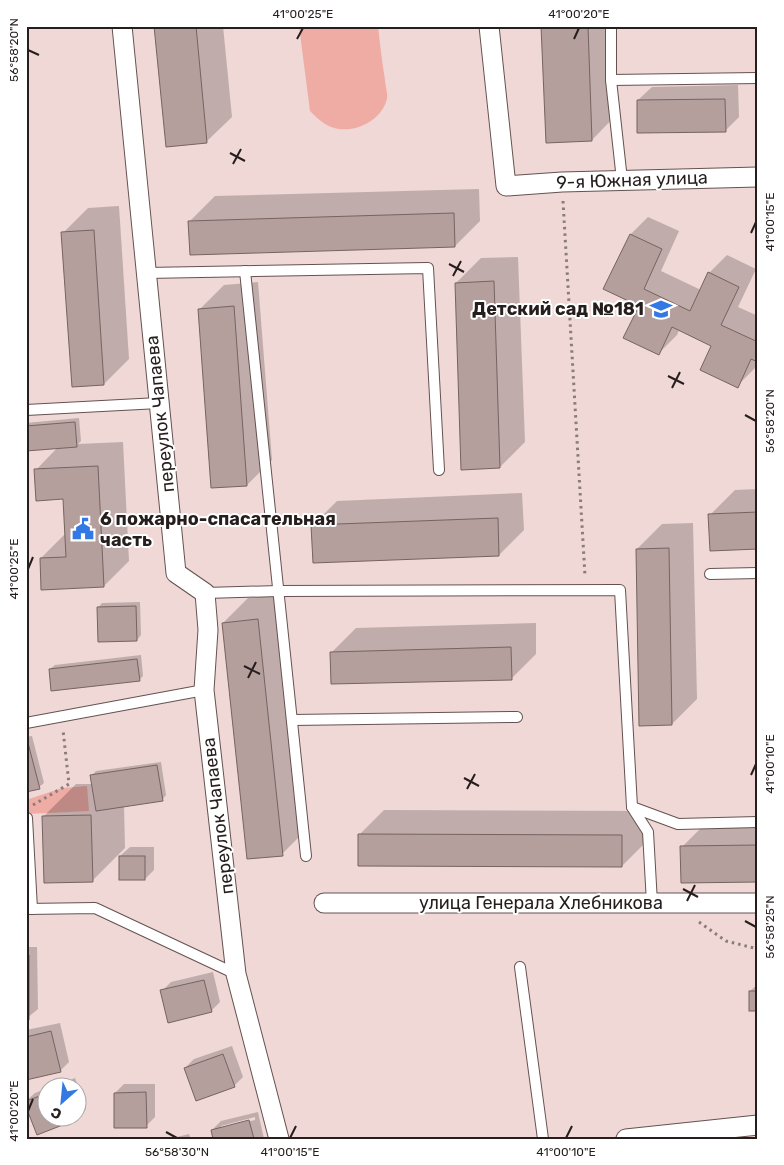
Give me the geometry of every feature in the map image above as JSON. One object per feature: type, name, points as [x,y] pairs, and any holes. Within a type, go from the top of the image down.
[{"type":"street","name":"переулок Чапаева","points":[[122,26],[176,573],[206,593],[208,630],[204,690],[236,974],[280,1139]]},
{"type":"street","name":"9-я Южная улица","points":[[489,26],[506,186],[562,182],[758,177]]},
{"type":"street","name":"улица Генерала Хлебникова","points":[[324,903],[758,903]]},
{"type":"street","points":[[626,1139],[758,1125]]},
{"type":"lane","points":[[611,26],[611,80],[622,180]]},
{"type":"lane","points":[[611,80],[758,78]]},
{"type":"lane","points":[[146,273],[428,268],[439,470]]},
{"type":"lane","points":[[245,271],[306,856]]},
{"type":"lane","points":[[26,410],[159,403]]},
{"type":"lane","points":[[710,574],[758,573]]},
{"type":"lane","points":[[206,593],[620,590],[632,808],[648,832],[652,903]]},
{"type":"lane","points":[[26,723],[204,690]]},
{"type":"lane","points":[[292,720],[518,716]]},
{"type":"lane","points":[[632,808],[678,824],[758,822]]},
{"type":"lane","points":[[26,818],[29,909],[94,908],[236,974]]},
{"type":"lane","points":[[520,967],[543,1139]]},
{"type":"path","points":[[562,182],[586,590]]},
{"type":"path","points":[[26,818],[30,807],[69,784],[61,717]]},
{"type":"path","points":[[673,903],[726,941],[758,949]]},
{"type":"shaded area","points":[[299,26],[378,26],[387,99],[379,114],[372,120],[356,128],[339,129],[325,124],[310,111]]},
{"type":"shaded area","points":[[87,786],[89,811],[26,814],[26,800],[62,788]]},
{"type":"building","points":[[154,26],[196,26],[207,143],[166,147]]},
{"type":"building","points":[[541,26],[588,26],[592,141],[546,143]]},
{"type":"building","points":[[725,99],[726,132],[637,133],[637,100]]},
{"type":"building","points":[[454,213],[455,247],[190,255],[188,221]]},
{"type":"building","points":[[94,230],[104,385],[72,387],[61,232]]},
{"type":"building","name":"Детский сад №181","points":[[630,234],[662,249],[644,289],[690,311],[708,272],[739,287],[721,325],[758,342],[758,362],[751,359],[738,388],[700,370],[711,346],[672,327],[659,355],[623,338],[639,306],[603,289]]},
{"type":"building","points":[[494,281],[500,468],[461,470],[455,283]]},
{"type":"building","points":[[234,306],[247,486],[211,488],[198,309]]},
{"type":"building","points":[[75,422],[77,447],[26,451],[26,426]]},
{"type":"building","name":"6 пожарно-спасательная часть","points":[[98,466],[104,587],[41,590],[40,558],[66,557],[63,499],[36,501],[34,469]]},
{"type":"building","points":[[758,512],[758,549],[710,551],[708,514]]},
{"type":"building","points":[[498,518],[499,556],[313,563],[311,525]]},
{"type":"building","points":[[669,548],[672,725],[639,726],[636,549]]},
{"type":"building","points":[[136,606],[137,641],[98,642],[97,607]]},
{"type":"building","points":[[258,619],[283,856],[247,859],[222,623]]},
{"type":"building","points":[[511,647],[512,680],[331,684],[330,652]]},
{"type":"building","points":[[137,659],[140,681],[51,691],[49,669]]},
{"type":"building","points":[[26,740],[40,789],[26,792]]},
{"type":"building","points":[[157,765],[163,801],[96,811],[90,775]]},
{"type":"building","points":[[91,815],[93,882],[44,883],[42,816]]},
{"type":"building","points":[[358,834],[622,835],[622,867],[358,866]]},
{"type":"building","points":[[758,845],[758,882],[681,883],[680,846]]},
{"type":"building","points":[[119,856],[145,856],[145,880],[119,880]]},
{"type":"building","points":[[29,955],[29,1020],[26,1021],[26,956]]},
{"type":"building","points":[[204,980],[212,1012],[168,1023],[160,990]]},
{"type":"building","points":[[749,991],[758,991],[758,1011],[749,1011]]},
{"type":"building","points":[[51,1031],[61,1072],[26,1080],[26,1037]]},
{"type":"building","points":[[223,1054],[235,1087],[196,1101],[184,1068]]},
{"type":"building","points":[[146,1092],[147,1128],[114,1128],[114,1093]]},
{"type":"building","points":[[38,1097],[38,1128],[55,1128],[37,1135],[26,1107],[26,1101]]},
{"type":"building","points":[[249,1120],[254,1139],[213,1139],[211,1130]]},
{"type":"place","name":"Детский сад №181","points":[[661,309]]},
{"type":"place","name":"6 пожарно-спасательная часть","points":[[83,529]]}]
